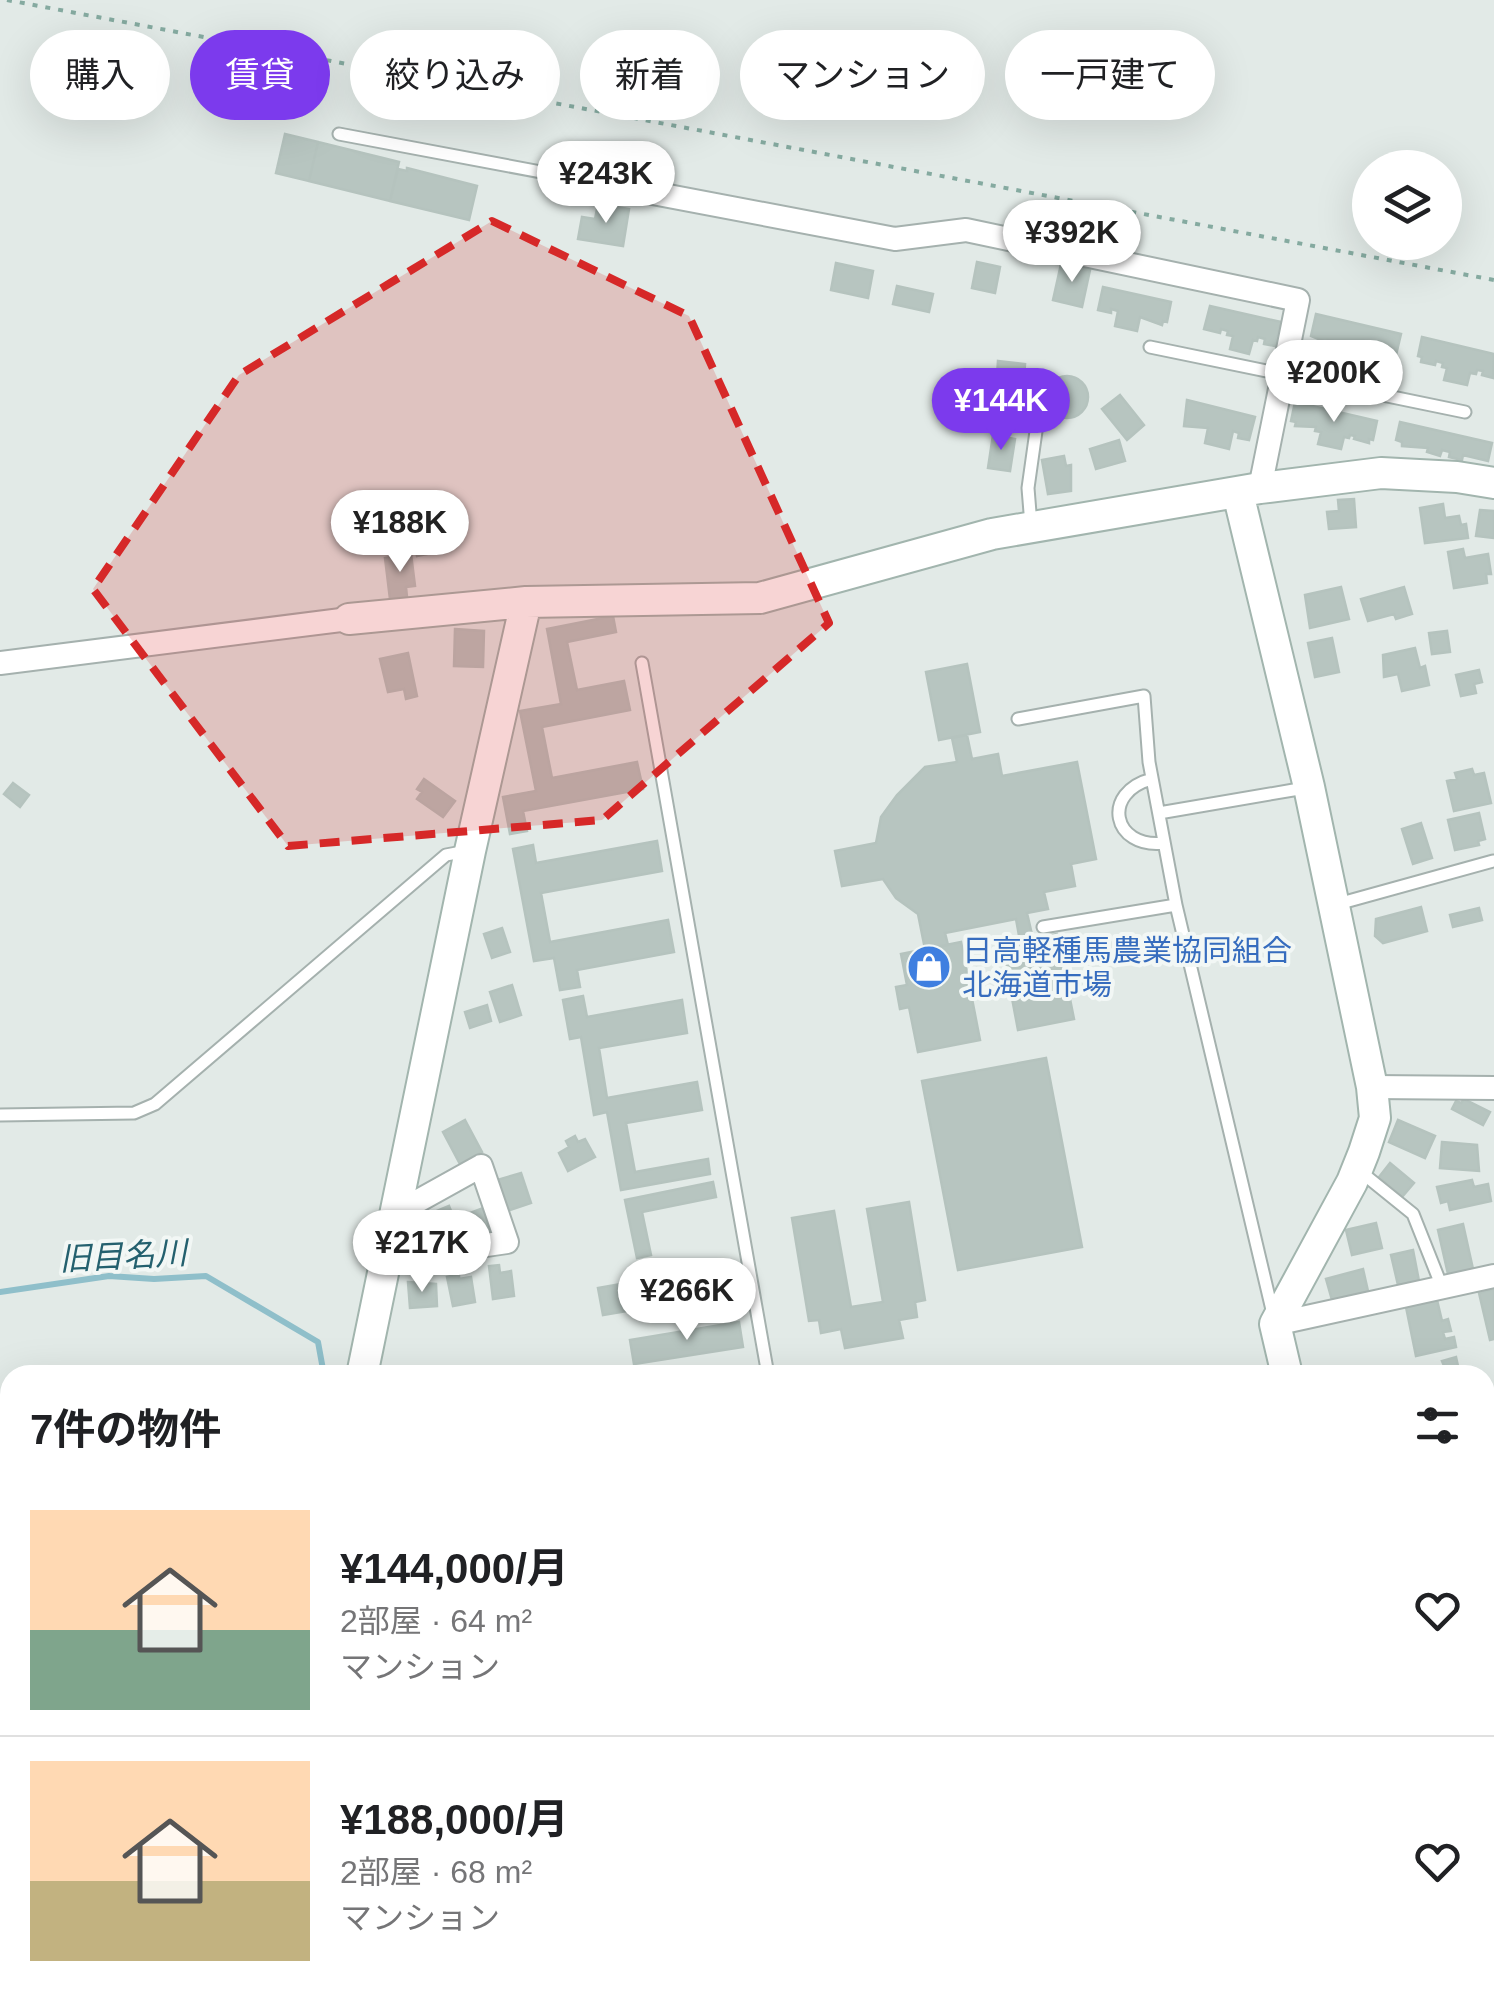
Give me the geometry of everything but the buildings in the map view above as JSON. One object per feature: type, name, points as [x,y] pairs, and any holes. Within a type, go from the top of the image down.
[{"type":"street","points":[[622,188],[895,239],[966,230],[1298,300],[1284,375],[1249,491],[1375,1118],[1357,1169],[1275,1324],[1285,1365]]},
{"type":"street","points":[[0,662],[348,619],[526,602],[760,598],[992,534],[1249,491],[1382,473],[1494,483]]},
{"type":"street","points":[[364,1365],[470,850],[526,602]]},
{"type":"street","points":[[1372,1088],[1494,1088]]},
{"type":"street","points":[[384,1260],[508,1242],[481,1166],[418,1200],[396,1203]]},
{"type":"street","points":[[1275,1324],[1494,1276]]},
{"type":"lane","points":[[339,134],[622,188]]},
{"type":"lane","points":[[1150,347],[1465,412]]},
{"type":"lane","points":[[1031,527],[1028,488],[1039,410]]},
{"type":"lane","points":[[642,663],[766,1365]]},
{"type":"lane","points":[[1018,719],[1144,696],[1152,779],[1176,905],[1275,1324]]},
{"type":"lane","points":[[1152,779],[1136,783],[1124,794],[1119,810],[1122,826],[1132,839],[1148,845],[1164,843]]},
{"type":"lane","points":[[1159,813],[1310,787]]},
{"type":"lane","points":[[0,1115],[134,1112],[155,1104],[446,855],[470,850]]},
{"type":"lane","points":[[1334,905],[1493,861]]},
{"type":"lane","points":[[1043,927],[1176,905]]},
{"type":"lane","points":[[1357,1169],[1413,1214],[1442,1287]]},
{"type":"path","points":[[7,0],[1494,280]]},
{"type":"highlighted area","points":[[492,221],[689,316],[829,623],[602,820],[288,846],[93,589],[239,375]]},
{"type":"waterway","name":"旧目名川","points":[[0,1292],[109,1276],[206,1276],[318,1342],[322,1365]]},
{"type":"place","name":"日高軽種馬農業協同組合 北海道市場","points":[[929,967]]}]
